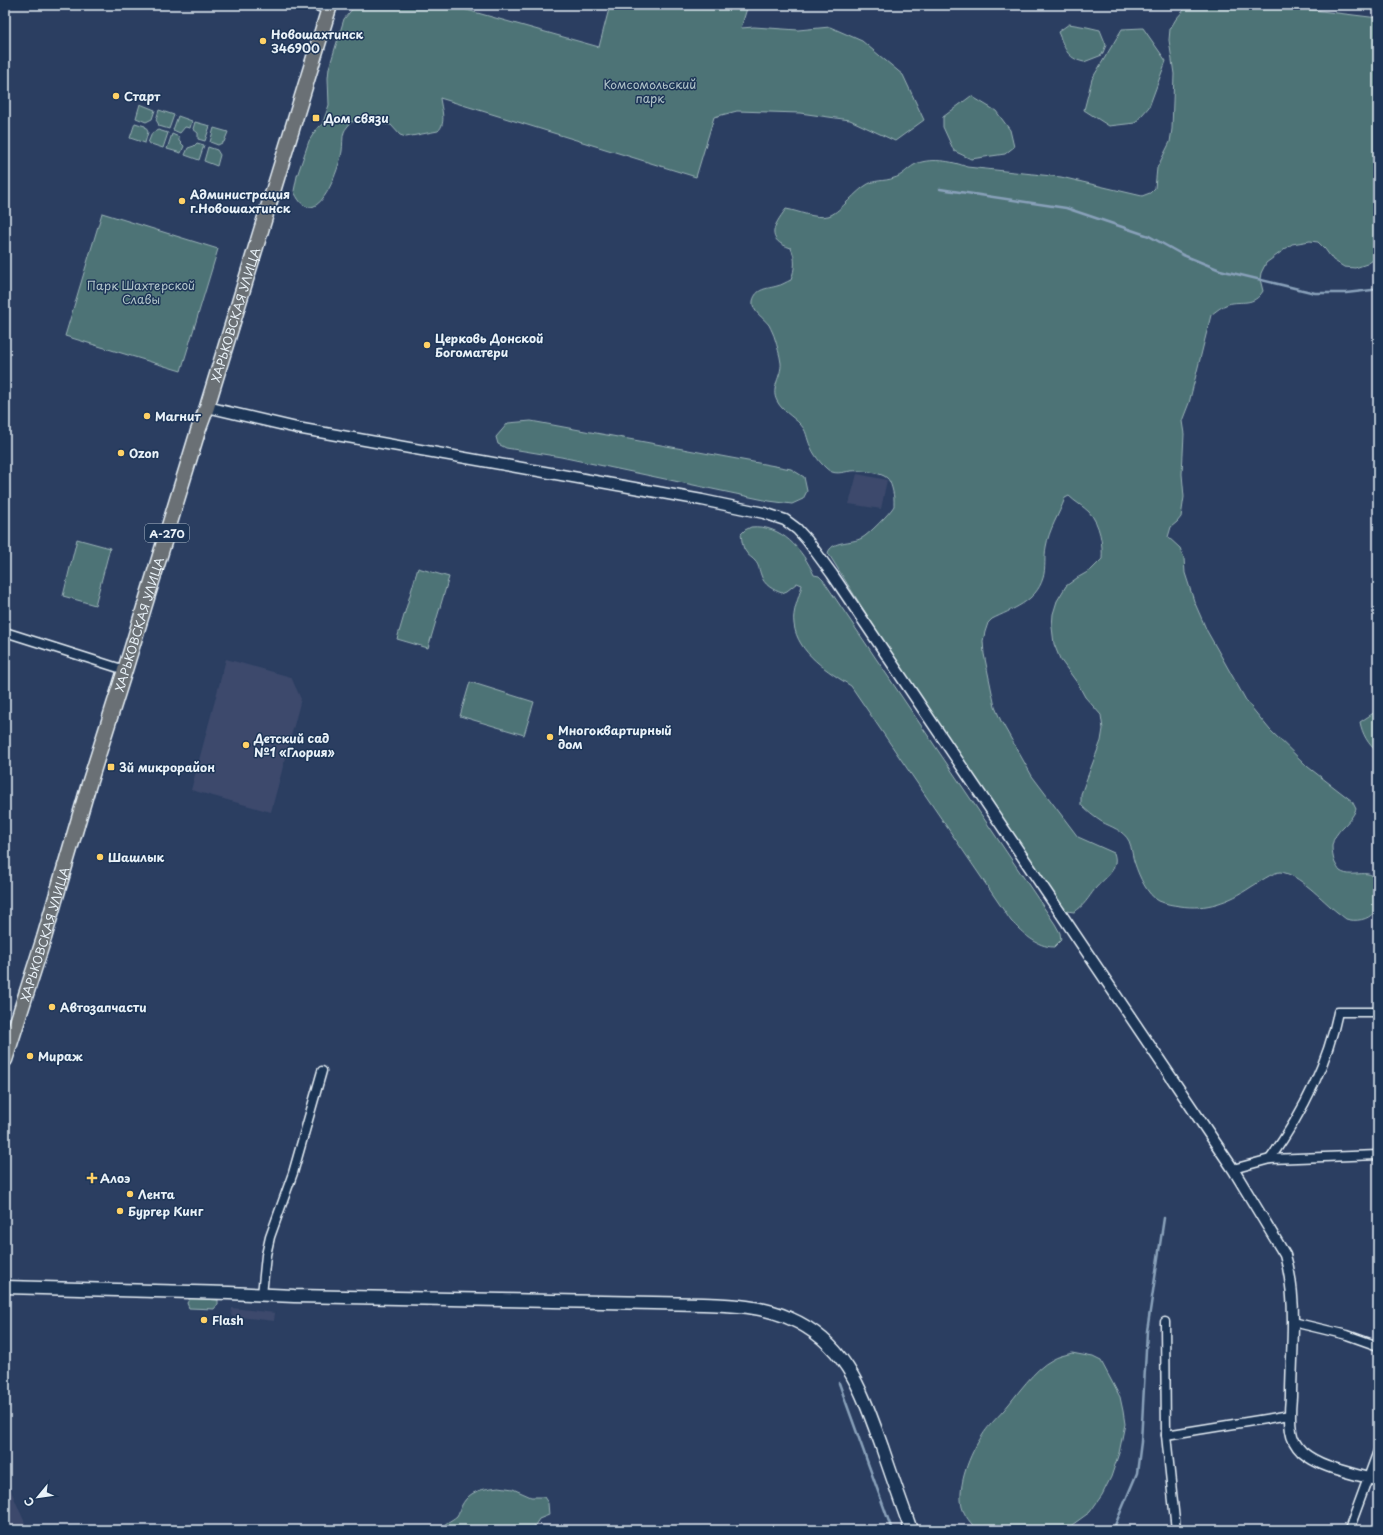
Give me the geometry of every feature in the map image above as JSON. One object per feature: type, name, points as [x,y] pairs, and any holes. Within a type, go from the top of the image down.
[{"type":"highway","name":"ХАРЬКОВСКАЯ УЛИЦА","points":[[5,1060],[44,938],[89,784],[126,670],[198,431],[207,407],[329,8]]},
{"type":"main road","points":[[5,1287],[262,1295],[740,1305],[767,1310],[788,1317],[806,1326],[824,1340],[850,1370],[862,1393],[874,1424],[911,1530]]},
{"type":"street","points":[[313,5],[329,8]]},
{"type":"street","points":[[207,407],[305,430],[702,500],[764,513],[791,524],[807,540],[832,574],[1233,1169],[1285,1255],[1292,1294],[1293,1322],[1290,1415],[1291,1432],[1296,1445],[1301,1451],[1311,1458],[1325,1465],[1373,1480]]},
{"type":"street","points":[[5,632],[126,670]]},
{"type":"street","points":[[1270,1159],[1302,1111],[1329,1050],[1338,1012],[1378,1012]]},
{"type":"street","points":[[262,1295],[266,1255],[270,1238],[293,1173],[322,1071]]},
{"type":"street","points":[[1233,1169],[1270,1159],[1378,1155]]},
{"type":"street","points":[[1165,1322],[1166,1435],[1176,1530]]},
{"type":"street","points":[[1293,1322],[1347,1335],[1378,1346]]},
{"type":"street","points":[[1166,1435],[1290,1415]]},
{"type":"street","points":[[1349,1530],[1373,1480],[1378,1452]]},
{"type":"shaded area","points":[[857,474],[887,480],[881,509],[849,504]]},
{"type":"shaded area","name":"Детский сад №1 «Глория»","points":[[226,659],[291,677],[301,699],[271,812],[191,790]]},
{"type":"shaded area","points":[[232,1308],[275,1313],[274,1321],[231,1316]]},
{"type":"shaded area","points":[[5,1477],[28,1530],[5,1530]]},
{"type":"green space","name":"Комсомольский парк","points":[[364,5],[449,5],[599,47],[610,5],[748,5],[741,28],[754,27],[798,30],[830,27],[862,41],[903,75],[924,120],[895,141],[850,120],[800,113],[737,111],[714,117],[696,177],[440,98],[443,120],[441,128],[438,131],[406,137],[400,135],[391,125],[360,121],[351,122],[344,132],[341,157],[327,193],[316,205],[307,207],[300,202],[294,191],[297,176],[309,141],[317,128],[322,125],[329,105],[329,68],[344,19],[354,7]]},
{"type":"green space","points":[[1190,5],[1272,5],[1378,18],[1378,257],[1367,264],[1355,268],[1344,267],[1333,260],[1318,242],[1310,241],[1292,244],[1266,263],[1260,279],[1263,291],[1259,296],[1251,301],[1226,305],[1211,315],[1189,403],[1182,421],[1184,434],[1182,474],[1184,497],[1181,517],[1171,527],[1168,537],[1180,548],[1184,558],[1185,573],[1194,601],[1207,631],[1247,702],[1270,730],[1308,767],[1352,801],[1356,809],[1354,814],[1333,840],[1332,850],[1334,861],[1340,871],[1346,874],[1370,874],[1374,877],[1377,883],[1378,903],[1372,915],[1362,920],[1346,919],[1295,877],[1280,872],[1277,872],[1234,897],[1217,904],[1190,907],[1172,905],[1159,901],[1147,890],[1141,879],[1134,861],[1130,843],[1124,834],[1096,818],[1081,805],[1081,794],[1101,741],[1103,729],[1101,715],[1085,697],[1078,684],[1060,659],[1054,644],[1052,627],[1053,614],[1057,601],[1066,586],[1091,570],[1102,559],[1102,553],[1100,534],[1096,522],[1087,510],[1069,496],[1065,498],[1047,540],[1044,574],[1040,586],[1029,599],[1022,604],[992,619],[988,623],[983,641],[984,654],[995,707],[1001,721],[1032,776],[1078,837],[1114,853],[1115,864],[1113,869],[1081,907],[1074,912],[1067,911],[1061,906],[892,655],[828,553],[833,546],[862,538],[889,513],[894,506],[892,488],[890,482],[880,474],[859,471],[838,473],[832,472],[818,459],[809,444],[804,429],[783,409],[777,401],[775,396],[775,387],[780,373],[781,363],[775,337],[769,325],[756,311],[753,305],[754,297],[759,291],[781,285],[791,280],[794,264],[793,252],[791,248],[777,241],[774,232],[778,221],[786,209],[812,216],[828,216],[868,184],[875,181],[897,177],[914,165],[926,161],[940,161],[955,163],[967,167],[1061,177],[1142,196],[1150,193],[1155,188],[1157,168],[1170,142],[1172,129],[1174,74],[1169,40],[1170,29],[1176,19]]},
{"type":"green space","points":[[1069,24],[1100,30],[1106,45],[1102,55],[1084,62],[1073,58],[1067,52],[1058,32]]},
{"type":"green space","points":[[1143,28],[1166,61],[1149,107],[1135,123],[1109,126],[1084,110],[1092,79],[1122,29]]},
{"type":"green space","points":[[971,96],[996,111],[1010,130],[1014,147],[1005,154],[971,159],[954,151],[943,127],[943,117]]},
{"type":"green space","points":[[140,104],[155,110],[152,119],[146,122],[136,118]]},
{"type":"green space","points":[[159,110],[174,115],[169,129],[159,126],[156,120]]},
{"type":"green space","points":[[178,116],[192,121],[190,128],[185,127],[180,133],[173,130]]},
{"type":"green space","points":[[195,122],[210,126],[205,141],[198,139],[198,133],[193,129]]},
{"type":"green space","points":[[135,123],[145,126],[148,132],[145,143],[130,138]]},
{"type":"green space","points":[[214,128],[228,132],[224,142],[218,145],[210,142]]},
{"type":"green space","points":[[158,130],[168,133],[163,148],[148,143],[152,133]]},
{"type":"green space","points":[[172,134],[179,137],[179,141],[184,146],[181,153],[167,149]]},
{"type":"green space","points":[[197,143],[204,145],[199,160],[185,155],[188,148]]},
{"type":"green space","points":[[208,147],[217,150],[220,155],[217,166],[204,161]]},
{"type":"green space","name":"Парк Шахтерской Славы","points":[[102,213],[218,249],[181,371],[65,336]]},
{"type":"green space","points":[[531,421],[791,469],[804,477],[807,491],[803,499],[792,504],[769,501],[561,457],[506,448],[498,444],[496,437],[508,423]]},
{"type":"green space","points":[[751,527],[762,527],[772,530],[790,540],[804,557],[814,575],[819,576],[823,580],[1055,924],[1060,933],[1061,940],[1054,947],[1041,945],[1036,942],[1011,921],[851,686],[815,661],[801,644],[796,634],[794,619],[795,609],[802,585],[797,583],[782,593],[772,589],[762,579],[757,564],[743,546],[741,534]]},
{"type":"green space","points":[[77,539],[110,548],[95,605],[63,596]]},
{"type":"green space","points":[[418,568],[449,577],[428,648],[397,639]]},
{"type":"green space","points":[[470,682],[534,702],[524,735],[460,716]]},
{"type":"green space","points":[[1378,710],[1378,752],[1371,746],[1366,738],[1360,722]]},
{"type":"green space","points":[[190,1298],[218,1300],[218,1304],[214,1309],[189,1308],[187,1303]]},
{"type":"green space","points":[[1072,1353],[1093,1357],[1101,1361],[1120,1397],[1123,1411],[1125,1424],[1119,1453],[1111,1477],[1102,1495],[1090,1512],[1065,1530],[977,1530],[968,1520],[962,1507],[961,1489],[969,1460],[977,1443],[989,1426],[1026,1383],[1045,1364],[1054,1359]]},
{"type":"green space","points":[[499,1487],[513,1489],[531,1497],[544,1497],[548,1503],[549,1515],[539,1519],[532,1530],[440,1530],[457,1516],[465,1500],[473,1493]]},
{"type":"waterway","points":[[940,189],[1066,208],[1149,236],[1183,255],[1220,270],[1315,293],[1346,293],[1372,290],[1378,287]]},
{"type":"waterway","points":[[1113,1530],[1137,1473],[1141,1442],[1147,1331],[1164,1218]]},
{"type":"waterway","points":[[839,1383],[892,1530]]},
{"type":"place","name":"Новошахтинск 346900","points":[[263,41]]},
{"type":"place","name":"Старт","points":[[116,96]]},
{"type":"place","name":"Дом связи","points":[[316,118]]},
{"type":"place","name":"Администрация г.Новошахтинск","points":[[182,201]]},
{"type":"place","name":"Церковь Донской Богоматери","points":[[427,345]]},
{"type":"place","name":"Магнит","points":[[147,416]]},
{"type":"place","name":"Ozon","points":[[121,453]]},
{"type":"place","name":"Многоквартирный дом","points":[[550,737]]},
{"type":"place","name":"Детский сад №1 «Глория»","points":[[246,745]]},
{"type":"place","name":"3й микрорайон","points":[[111,767]]},
{"type":"place","name":"Шашлык","points":[[100,857]]},
{"type":"place","name":"Автозапчасти","points":[[52,1007]]},
{"type":"place","name":"Мираж","points":[[30,1056]]},
{"type":"place","name":"Алоэ","points":[[92,1178]]},
{"type":"place","name":"Лента","points":[[130,1194]]},
{"type":"place","name":"Бургер Кинг","points":[[120,1211]]},
{"type":"place","name":"Flash","points":[[204,1320]]}]
